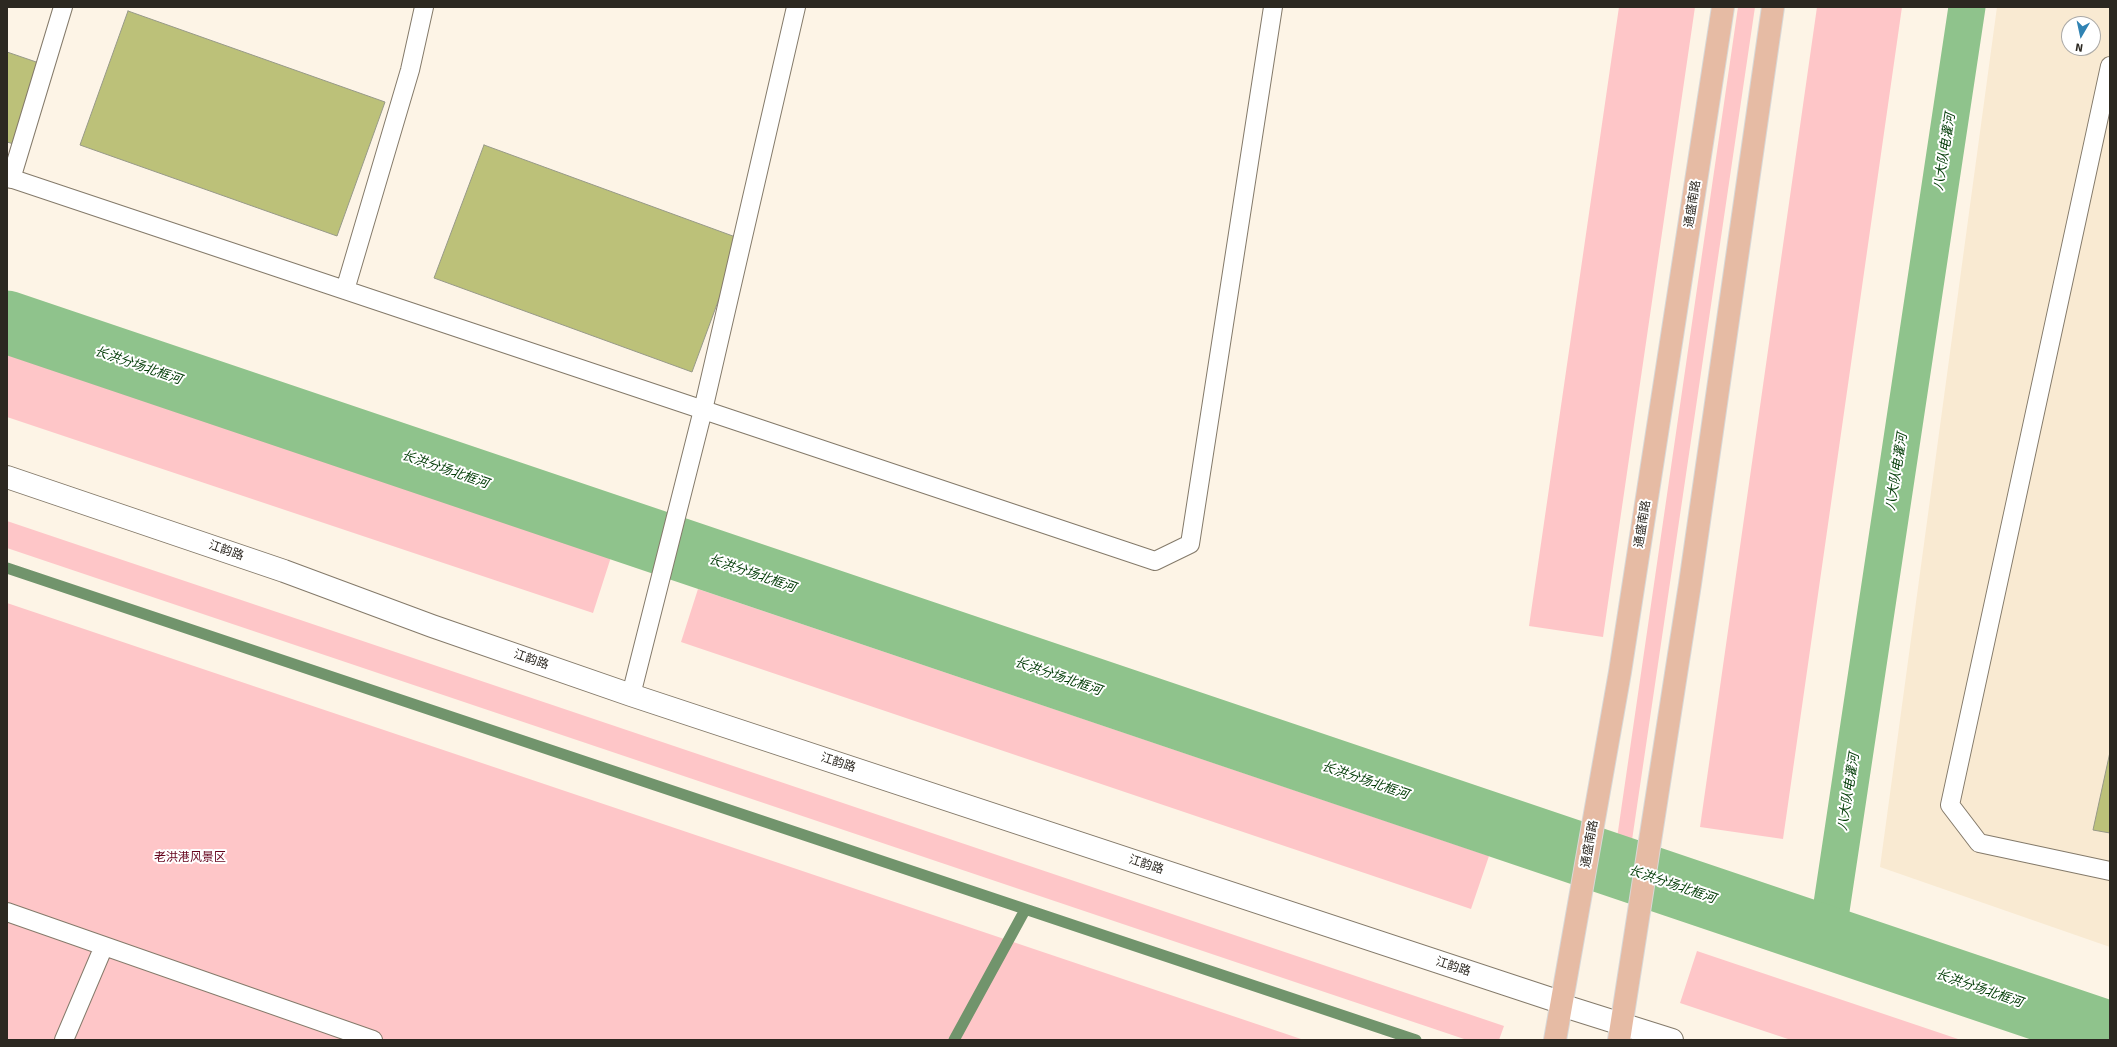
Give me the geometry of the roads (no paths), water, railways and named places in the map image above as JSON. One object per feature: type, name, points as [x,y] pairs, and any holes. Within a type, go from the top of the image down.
[{"type":"main road","name":"通盛南路","points":[[1555,1040],[1620,672],[1722,7]]},
{"type":"main road","points":[[1621,1032],[1690,584],[1773,7]]},
{"type":"street","name":"江韵路","points":[[7,478],[284,571],[432,626],[631,695],[1554,1000],[1561,1005],[1621,1032],[1672,1040]]},
{"type":"lane","points":[[63,7],[9,178],[1154,561],[1190,544],[1273,7]]},
{"type":"lane","points":[[345,290],[410,70],[424,7]]},
{"type":"lane","points":[[631,695],[703,410],[796,7]]},
{"type":"lane","points":[[2110,66],[1950,805],[1979,843],[2110,871]]},
{"type":"lane","points":[[7,912],[373,1040]]},
{"type":"lane","points":[[64,1040],[104,946]]},
{"type":"waterway","name":"八大队电灌河","points":[[1827,937],[1967,7]]},
{"type":"waterway","name":"长洪分场北框河","points":[[7,322],[2110,1033]]},
{"type":"waterway","points":[[7,568],[1416,1040]]},
{"type":"waterway","points":[[954,1040],[1025,910]]},
{"type":"park label","name":"老洪港风景区","points":[[190,858]]}]
